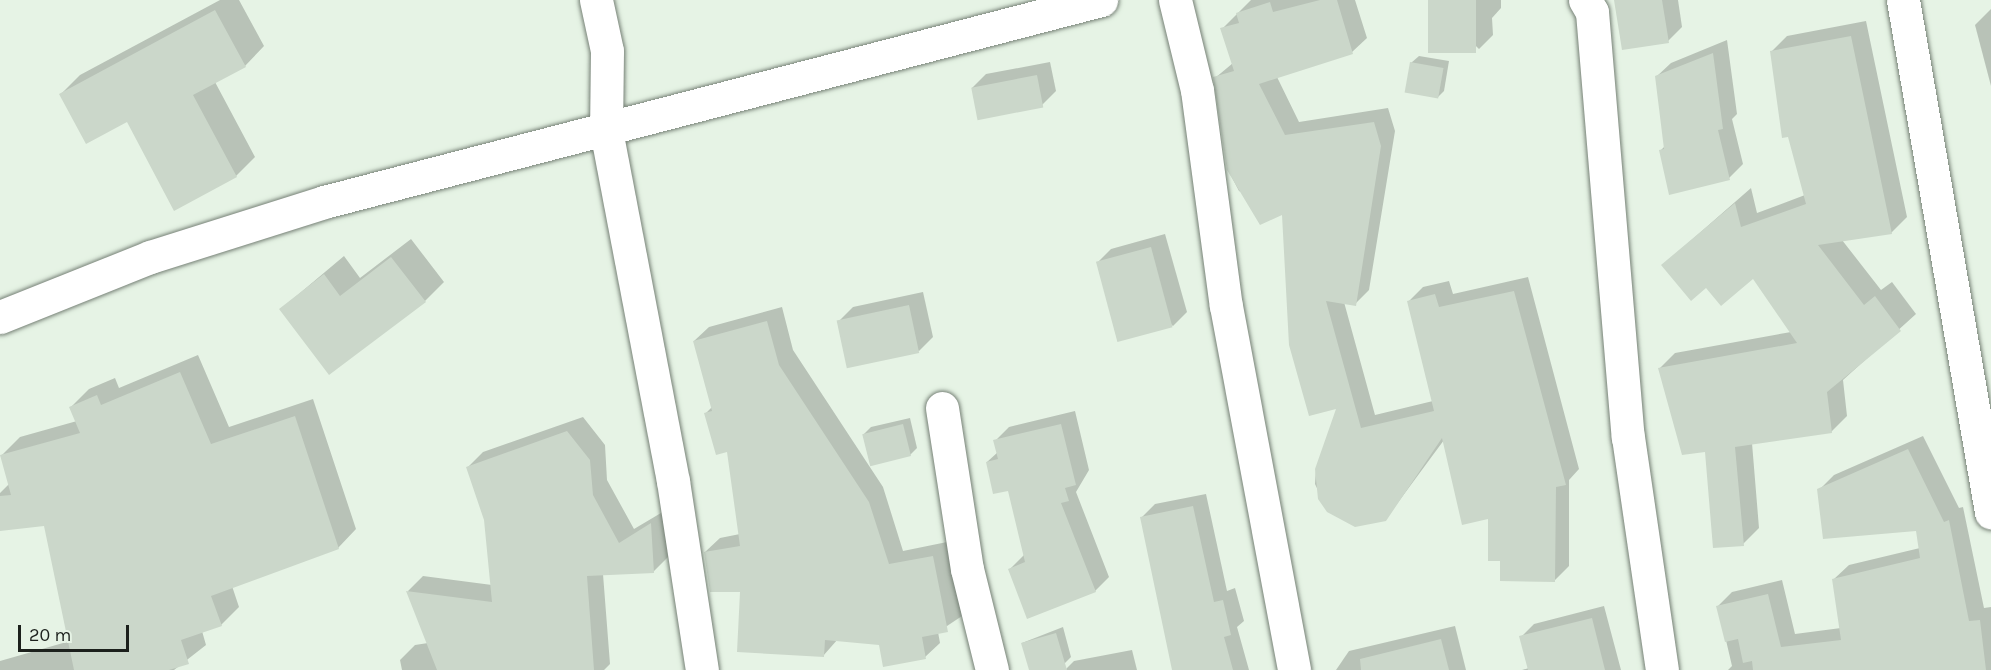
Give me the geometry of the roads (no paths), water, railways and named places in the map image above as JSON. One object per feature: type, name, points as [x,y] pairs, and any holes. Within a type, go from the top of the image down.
[{"type":"street","points":[[596,0],[607,51],[606,130],[673,481],[702,670]]},
{"type":"street","points":[[0,317],[150,257],[324,202],[1101,0]]},
{"type":"street","points":[[1174,0],[1197,90],[1226,306],[1294,670]]},
{"type":"street","points":[[1585,0],[1592,12],[1628,437],[1662,670]]},
{"type":"street","points":[[1909,1],[1991,512]]},
{"type":"street","points":[[942,408],[967,569],[992,670]]}]
